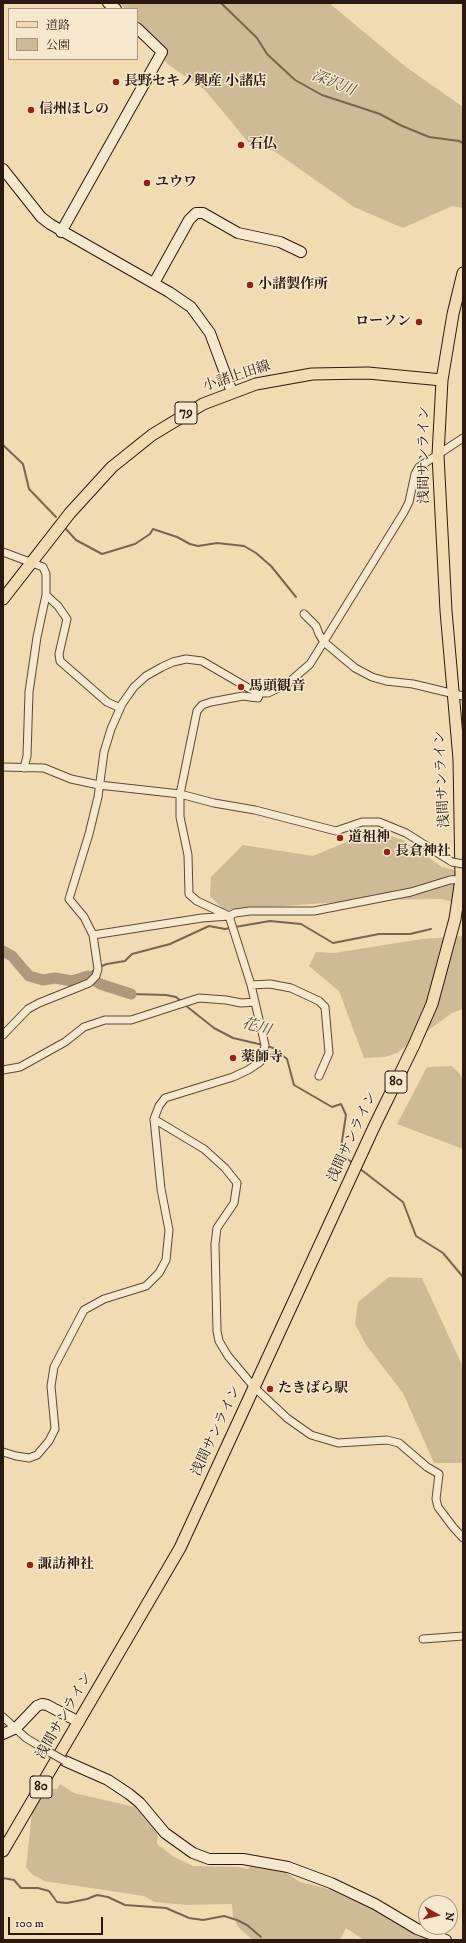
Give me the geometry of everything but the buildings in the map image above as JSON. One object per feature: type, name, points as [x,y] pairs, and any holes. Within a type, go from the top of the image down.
[{"type":"main road","name":"浅間サンライン","points":[[3,1851],[180,1548],[432,1004],[456,919],[462,879],[458,695],[444,575],[438,454],[442,380],[452,314],[463,273]]},
{"type":"main road","name":"小諸上田線","points":[[3,599],[31,561],[93,487],[131,450],[188,412],[203,404],[232,392],[273,380],[328,373],[368,373],[442,380]]},
{"type":"street","points":[[61,232],[162,52],[138,29]]},
{"type":"street","points":[[3,169],[41,217],[61,232],[154,283],[186,303],[204,322],[216,346],[232,392]]},
{"type":"street","points":[[154,283],[189,220],[196,213],[203,213],[238,233],[280,242],[301,252]]},
{"type":"street","points":[[3,1035],[28,1010],[39,1003],[92,981],[98,969],[93,935],[84,918],[68,899],[89,834],[98,797],[104,752],[111,729],[120,708],[134,687],[146,676],[173,662],[186,659],[202,661],[250,689],[260,693],[268,693],[276,690],[299,675],[310,664],[404,512],[409,502],[415,474],[419,467],[463,438]]},
{"type":"street","points":[[3,552],[31,561],[43,567],[46,574],[46,594],[37,637],[29,692],[27,756],[24,768]]},
{"type":"street","points":[[46,594],[58,606],[66,619],[59,654],[60,661],[107,702],[120,708]]},
{"type":"street","points":[[304,614],[316,626],[324,642],[355,668],[372,677],[458,695]]},
{"type":"street","points":[[3,1452],[28,1458],[37,1455],[50,1441],[55,1429],[51,1386],[54,1367],[84,1310],[104,1299],[146,1286],[159,1273],[166,1260],[169,1230],[161,1189],[154,1119],[159,1106],[165,1098],[233,1077],[260,1062],[263,1056],[266,1045],[251,985],[228,916],[209,907],[189,894],[188,855],[180,817],[180,794],[197,711],[202,705],[211,702],[243,696],[258,698],[260,693]]},
{"type":"street","points":[[3,767],[44,768],[71,779],[99,785],[180,794],[214,803],[255,810],[336,831],[362,822],[379,822],[406,833],[452,862],[463,864]]},
{"type":"street","points":[[93,935],[202,918],[228,916],[235,913],[250,911],[314,911],[411,892],[450,880],[462,879]]},
{"type":"street","points":[[251,985],[270,984],[291,988],[319,1001],[325,1007],[329,1053],[319,1076]]},
{"type":"street","points":[[3,1070],[20,1067],[65,1042],[80,1029],[105,1020],[131,1020],[199,998],[226,1000],[241,1003],[255,1002]]},
{"type":"street","points":[[154,1119],[204,1149],[225,1168],[237,1183],[234,1202],[217,1228],[215,1244],[216,1331],[219,1341],[228,1356],[254,1387],[287,1418],[311,1435],[338,1443],[387,1440],[399,1443],[427,1467],[439,1474],[436,1499],[438,1507],[463,1538]]},
{"type":"street","points":[[423,1639],[463,1636]]},
{"type":"street","points":[[3,1734],[16,1728],[37,1706],[42,1704],[47,1705],[78,1722]]},
{"type":"street","points":[[3,1717],[26,1738],[65,1761],[108,1780],[129,1794],[140,1803],[165,1833],[193,1853],[209,1858],[243,1859],[288,1867],[331,1883],[375,1904],[416,1929],[446,1940]]},
{"type":"green space","points":[[118,3],[329,3],[406,67],[463,107],[463,208],[452,206],[403,228],[354,207],[274,151],[261,148],[248,142],[205,90],[169,65],[158,54],[138,21],[138,8],[125,8]]},
{"type":"green space","points":[[373,831],[403,840],[442,867],[463,872],[463,905],[442,899],[370,900],[224,910],[210,896],[211,877],[243,845],[313,856]]},
{"type":"green space","points":[[463,936],[463,1009],[452,1013],[397,1053],[385,1057],[364,1058],[339,991],[309,966],[316,952],[334,953],[422,939]]},
{"type":"green space","points":[[452,1066],[461,1075],[463,1081],[463,1149],[397,1124],[427,1067]]},
{"type":"green space","points":[[389,1277],[422,1278],[463,1367],[463,1463],[434,1463],[403,1393],[366,1345],[355,1324],[358,1302]]},
{"type":"green space","points":[[60,1784],[74,1793],[139,1808],[158,1824],[157,1844],[174,1857],[193,1866],[238,1867],[248,1869],[255,1862],[273,1864],[300,1882],[325,1888],[372,1908],[418,1932],[418,1935],[424,1935],[434,1940],[364,1940],[346,1928],[340,1940],[253,1940],[239,1928],[233,1917],[232,1904],[187,1905],[154,1902],[144,1896],[44,1881],[32,1874],[26,1868],[33,1803],[42,1787],[57,1789]]},
{"type":"waterway","name":"深沢川","points":[[221,3],[257,38],[267,54],[295,80],[322,95],[380,114],[400,125],[429,137],[459,141],[463,143]]},
{"type":"waterway","points":[[3,445],[23,464],[29,489],[56,517]]},
{"type":"waterway","points":[[66,529],[76,540],[102,554],[135,544],[150,534],[153,529],[198,546],[217,543],[244,546],[256,553],[271,566],[296,597]]},
{"type":"waterway","points":[[235,927],[270,921],[301,924],[333,943],[379,934],[410,934],[431,929]]},
{"type":"waterway","points":[[99,967],[125,961],[132,954],[170,944],[209,926],[225,929],[231,928]]},
{"type":"waterway","name":"花川","points":[[3,951],[12,956],[29,976],[43,980],[55,978],[72,981],[88,976],[100,984],[131,994]]},
{"type":"waterway","points":[[88,976],[95,969]]},
{"type":"waterway","name":"花川","points":[[131,994],[166,995],[176,997],[182,1002]]},
{"type":"waterway","name":"花川","points":[[185,1005],[214,1028],[233,1038],[263,1045]]},
{"type":"waterway","name":"花川","points":[[267,1046],[273,1048],[287,1059],[294,1085],[332,1107],[341,1104],[346,1115],[340,1154],[353,1163]]},
{"type":"waterway","name":"花川","points":[[359,1168],[403,1202],[416,1236],[443,1253],[463,1277]]},
{"type":"waterway","points":[[3,1878],[14,1880],[21,1888],[38,1888],[49,1891],[57,1902],[67,1903],[87,1899],[97,1895],[108,1897],[125,1905],[166,1908],[189,1918],[203,1920],[224,1916],[247,1925],[261,1937]]},
{"type":"place","name":"長野セキノ興産 小諸店","points":[[116,82]]},
{"type":"place","name":"信州ほしの","points":[[31,110]]},
{"type":"place","name":"石仏","points":[[241,145]]},
{"type":"place","name":"ユウワ","points":[[147,183]]},
{"type":"place","name":"小諸製作所","points":[[250,285]]},
{"type":"place","name":"ローソン","points":[[419,322]]},
{"type":"place","name":"馬頭観音","points":[[241,687]]},
{"type":"place","name":"道祖神","points":[[340,838]]},
{"type":"place","name":"長倉神社","points":[[387,852]]},
{"type":"place","name":"薬師寺","points":[[233,1058]]},
{"type":"place","name":"たきばら駅","points":[[270,1389]]},
{"type":"place","name":"諏訪神社","points":[[30,1565]]}]
